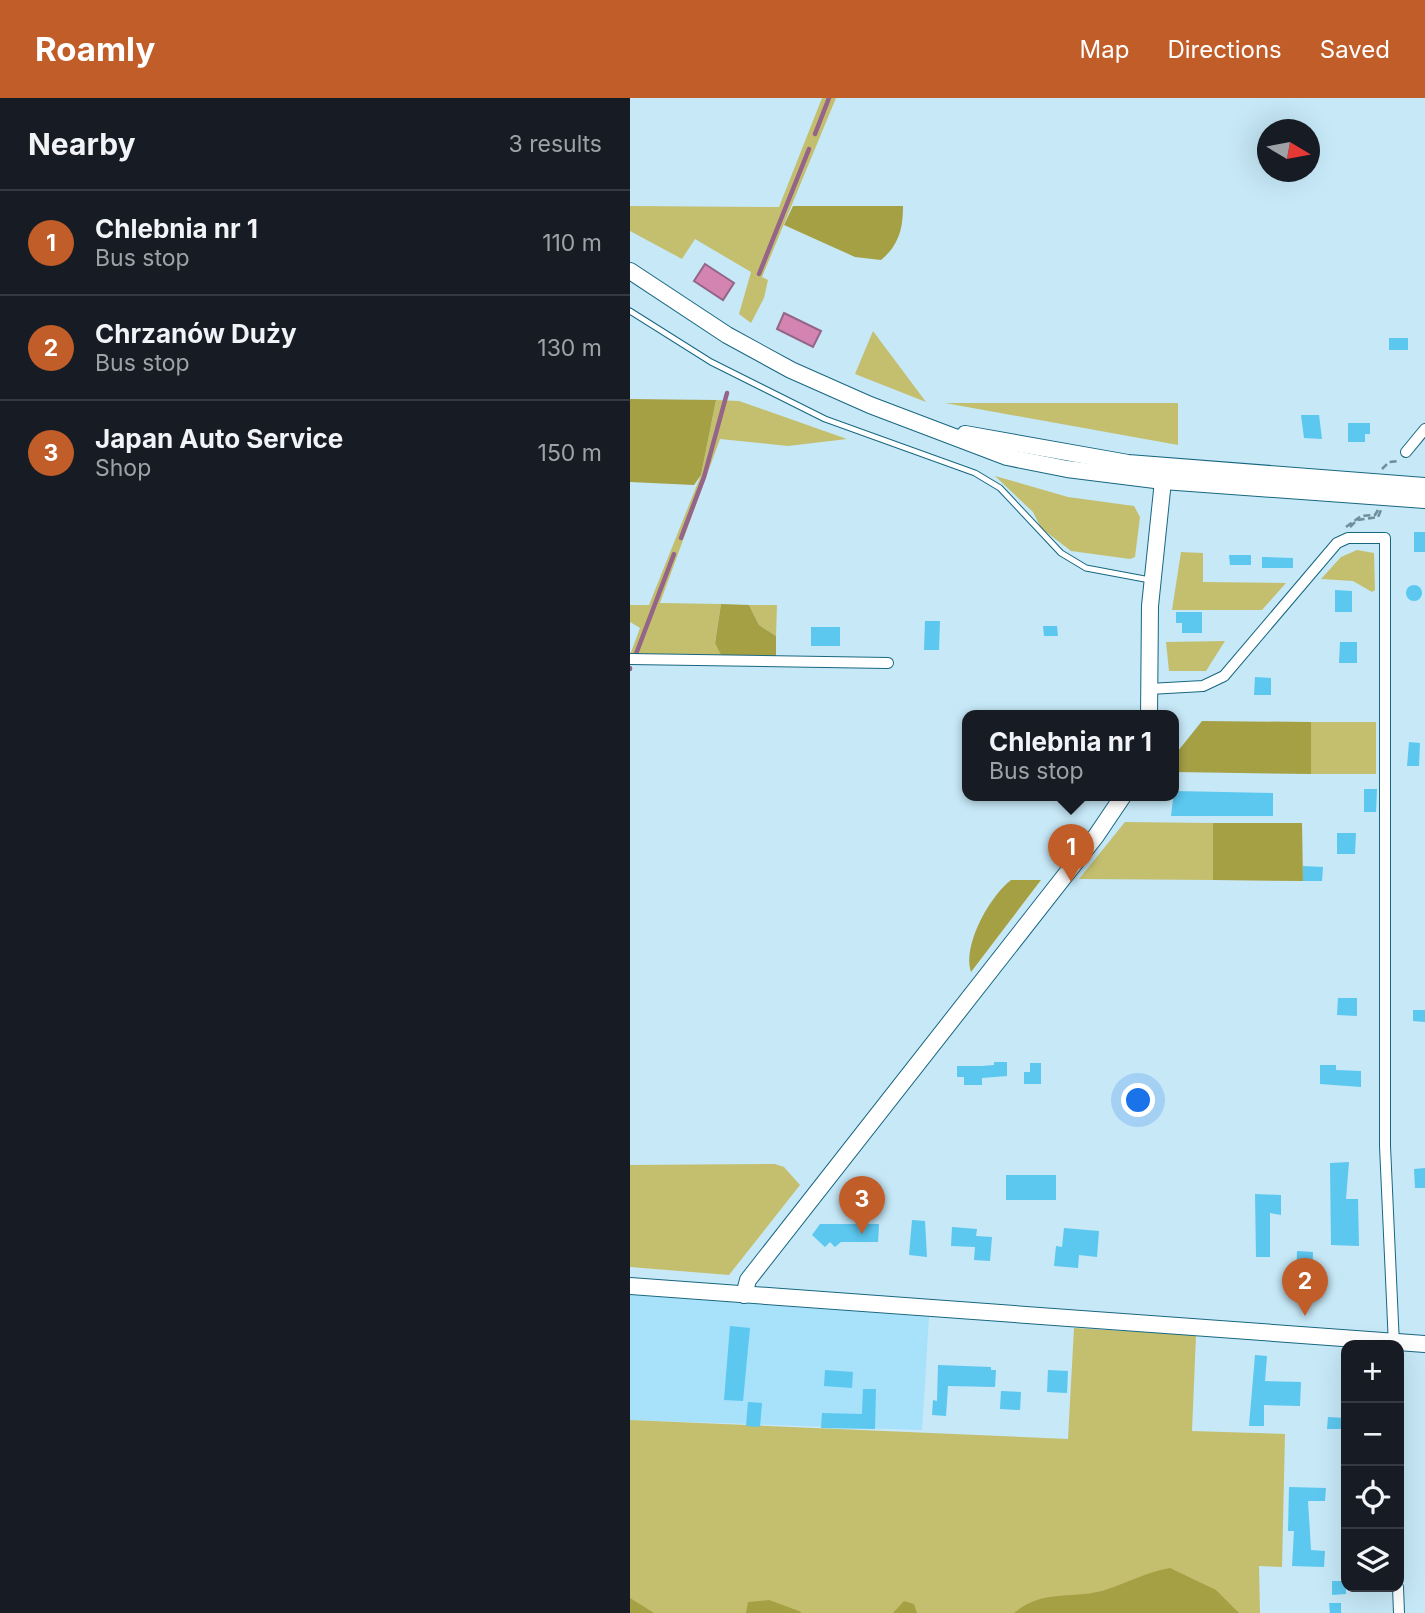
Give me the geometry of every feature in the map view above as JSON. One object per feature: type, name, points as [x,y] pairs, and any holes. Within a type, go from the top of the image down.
[{"type":"street","points":[[630,271],[698,317],[760,354],[827,387],[978,448],[1037,464],[1425,500]]},
{"type":"street","points":[[1409,450],[1425,429]]},
{"type":"street","points":[[1149,710],[1152,580],[1164,474]]},
{"type":"street","points":[[1164,474],[1425,485]]},
{"type":"street","points":[[1149,689],[1203,686],[1224,676],[1322,557],[1345,540],[1385,538],[1385,1146],[1394,1340]]},
{"type":"street","points":[[630,659],[888,663]]},
{"type":"street","points":[[744,1295],[746,1282],[758,1266],[1063,878],[1119,801]]},
{"type":"street","points":[[630,1286],[1353,1340]]},
{"type":"street","points":[[1404,1343],[1425,1344]]},
{"type":"street","points":[[1398,1592],[1399,1613]]},
{"type":"lane","points":[[630,311],[711,362],[825,419],[975,473],[1000,488],[1061,554],[1086,568],[1152,580]]},
{"type":"path","points":[[1382,478],[1386,465],[1405,461],[1409,450]]},
{"type":"path","points":[[1345,540],[1345,527],[1361,516],[1377,513],[1380,503]]},
{"type":"shaded area","points":[[822,98],[836,98],[762,277],[768,280],[764,298],[751,323],[739,314],[751,272],[695,239],[682,259],[630,231],[630,206],[779,207]]},
{"type":"shaded area","points":[[793,206],[903,206],[902,222],[896,242],[881,260],[855,257],[784,225]]},
{"type":"shaded area","points":[[705,264],[734,283],[723,300],[694,281]]},
{"type":"shaded area","points":[[784,313],[821,331],[813,347],[777,329]]},
{"type":"shaded area","points":[[873,331],[926,402],[855,374]]},
{"type":"shaded area","points":[[630,399],[716,400],[701,475],[694,485],[630,482]]},
{"type":"shaded area","points":[[716,400],[739,401],[847,439],[788,446],[720,439],[660,603],[721,604],[715,642],[722,657],[630,655],[640,628],[630,622],[630,605],[649,605],[701,475]]},
{"type":"shaded area","points":[[945,403],[1178,403],[1178,445]]},
{"type":"shaded area","points":[[995,476],[1068,497],[1134,506],[1140,517],[1135,557],[1130,559],[1071,551],[1041,528],[1033,512]]},
{"type":"shaded area","points":[[1357,550],[1374,553],[1375,590],[1372,592],[1353,581],[1321,579],[1341,557]]},
{"type":"shaded area","points":[[1181,552],[1203,553],[1203,582],[1286,583],[1262,610],[1172,610]]},
{"type":"shaded area","points":[[721,604],[749,605],[759,625],[776,636],[776,658],[722,657],[715,643]]},
{"type":"shaded area","points":[[749,605],[777,605],[776,636],[759,625]]},
{"type":"shaded area","points":[[1225,641],[1206,671],[1169,671],[1166,642]]},
{"type":"shaded area","points":[[1202,721],[1311,722],[1311,774],[1179,772],[1179,750]]},
{"type":"shaded area","points":[[1311,722],[1376,722],[1376,774],[1311,774]]},
{"type":"shaded area","points":[[1125,822],[1213,823],[1213,880],[1079,879]]},
{"type":"shaded area","points":[[1213,823],[1302,823],[1303,881],[1213,880]]},
{"type":"shaded area","points":[[1011,880],[1041,880],[971,972],[970,949],[979,923],[994,898]]},
{"type":"shaded area","points":[[775,1164],[784,1167],[800,1185],[729,1275],[630,1267],[630,1165]]},
{"type":"shaded area","points":[[630,1295],[929,1317],[922,1430],[630,1420]]},
{"type":"shaded area","points":[[1074,1328],[1196,1335],[1192,1431],[1285,1434],[1282,1567],[1259,1566],[1260,1613],[630,1613],[630,1420],[1068,1439]]},
{"type":"shaded area","points":[[1170,1568],[1216,1590],[1239,1613],[1014,1613],[1037,1600],[1108,1589]]},
{"type":"shaded area","points":[[630,1598],[654,1613],[630,1613]]},
{"type":"shaded area","points":[[769,1600],[802,1613],[746,1613],[748,1602]]},
{"type":"shaded area","points":[[904,1601],[914,1604],[917,1613],[893,1613]]},
{"type":"building","points":[[1389,338],[1408,338],[1408,350],[1389,350]]},
{"type":"building","points":[[1301,415],[1319,415],[1322,439],[1304,438]]},
{"type":"building","points":[[1348,423],[1370,423],[1370,434],[1365,434],[1365,442],[1348,442]]},
{"type":"building","points":[[1414,532],[1425,532],[1425,552],[1414,552]]},
{"type":"building","points":[[1229,555],[1251,555],[1251,565],[1230,565]]},
{"type":"building","points":[[1262,557],[1293,558],[1293,568],[1262,568]]},
{"type":"building","points":[[1411,585],[1417,585],[1422,593],[1420,599],[1411,601],[1406,596],[1406,590]]},
{"type":"building","points":[[1335,590],[1352,591],[1352,612],[1335,612]]},
{"type":"building","points":[[1176,612],[1202,612],[1202,633],[1182,633],[1182,623],[1176,623]]},
{"type":"building","points":[[925,621],[940,621],[939,650],[924,650]]},
{"type":"building","points":[[1043,626],[1057,626],[1058,636],[1044,636]]},
{"type":"building","points":[[811,627],[840,627],[840,646],[811,646]]},
{"type":"building","points":[[1340,642],[1357,642],[1357,663],[1339,663]]},
{"type":"building","points":[[1255,677],[1271,678],[1271,695],[1254,695]]},
{"type":"building","points":[[1409,742],[1420,743],[1419,766],[1407,766]]},
{"type":"building","points":[[1364,789],[1377,789],[1376,812],[1364,812]]},
{"type":"building","points":[[1179,791],[1273,793],[1273,816],[1171,816],[1173,801],[1179,801]]},
{"type":"building","points":[[1337,833],[1356,833],[1355,854],[1337,854]]},
{"type":"building","points":[[1303,866],[1323,867],[1322,881],[1303,881]]},
{"type":"building","points":[[1338,998],[1357,998],[1357,1016],[1337,1015]]},
{"type":"building","points":[[1413,1010],[1425,1010],[1425,1022],[1413,1021]]},
{"type":"building","points":[[994,1062],[1007,1062],[1007,1076],[982,1078],[982,1085],[964,1085],[964,1077],[957,1077],[957,1066],[994,1065]]},
{"type":"building","points":[[1030,1063],[1041,1063],[1041,1084],[1024,1084],[1024,1072],[1030,1072]]},
{"type":"building","points":[[1320,1065],[1336,1065],[1336,1070],[1361,1071],[1361,1087],[1320,1084]]},
{"type":"building","points":[[1349,1162],[1346,1199],[1358,1199],[1359,1246],[1331,1245],[1330,1163]]},
{"type":"building","points":[[1425,1168],[1425,1188],[1415,1188],[1414,1169]]},
{"type":"building","points":[[1006,1175],[1056,1175],[1056,1200],[1006,1200]]},
{"type":"building","points":[[1255,1194],[1281,1195],[1281,1215],[1270,1213],[1270,1257],[1256,1257]]},
{"type":"building","points":[[912,1220],[925,1221],[927,1257],[909,1255]]},
{"type":"building","points":[[820,1224],[879,1224],[878,1242],[841,1242],[835,1247],[830,1242],[825,1247],[812,1235]]},
{"type":"building","points":[[952,1227],[977,1229],[976,1236],[992,1237],[990,1261],[974,1260],[975,1247],[951,1246]]},
{"type":"building","points":[[1064,1228],[1099,1231],[1097,1257],[1079,1255],[1078,1268],[1054,1266],[1056,1246],[1062,1247]]},
{"type":"building","points":[[1297,1251],[1313,1252],[1312,1287],[1296,1286]]},
{"type":"building","points":[[730,1326],[750,1328],[743,1401],[724,1400]]},
{"type":"building","points":[[1255,1355],[1267,1356],[1265,1381],[1301,1382],[1300,1406],[1264,1405],[1264,1426],[1249,1426]]},
{"type":"building","points":[[938,1365],[991,1367],[991,1370],[996,1370],[995,1387],[948,1386],[946,1416],[932,1415],[933,1400],[937,1401]]},
{"type":"building","points":[[825,1370],[853,1372],[852,1388],[824,1386]]},
{"type":"building","points":[[1048,1370],[1068,1371],[1067,1393],[1047,1392]]},
{"type":"building","points":[[863,1389],[876,1389],[875,1429],[821,1428],[822,1413],[862,1414]]},
{"type":"building","points":[[1001,1391],[1021,1392],[1020,1410],[1000,1409]]},
{"type":"building","points":[[748,1402],[762,1403],[760,1427],[746,1426]]},
{"type":"building","points":[[1328,1417],[1341,1418],[1341,1429],[1327,1429]]},
{"type":"building","points":[[1289,1487],[1326,1488],[1325,1501],[1308,1501],[1311,1550],[1325,1551],[1324,1567],[1292,1566],[1294,1531],[1288,1531]]},
{"type":"building","points":[[1332,1581],[1341,1581],[1341,1592],[1346,1594],[1332,1595]]},
{"type":"building","points":[[1329,1603],[1341,1603],[1341,1613],[1330,1613]]},
{"type":"waterway","points":[[815,134],[829,98]]},
{"type":"waterway","points":[[759,274],[809,149]]},
{"type":"waterway","points":[[681,538],[704,477],[727,393]]},
{"type":"waterway","points":[[636,654],[674,554]]},
{"type":"place","name":"Chlebnia nr 1","points":[[1071,882]]},
{"type":"place","name":"Japan Auto Service","points":[[862,1234]]},
{"type":"place","name":"Chrzanów Duży","points":[[1305,1316]]}]
